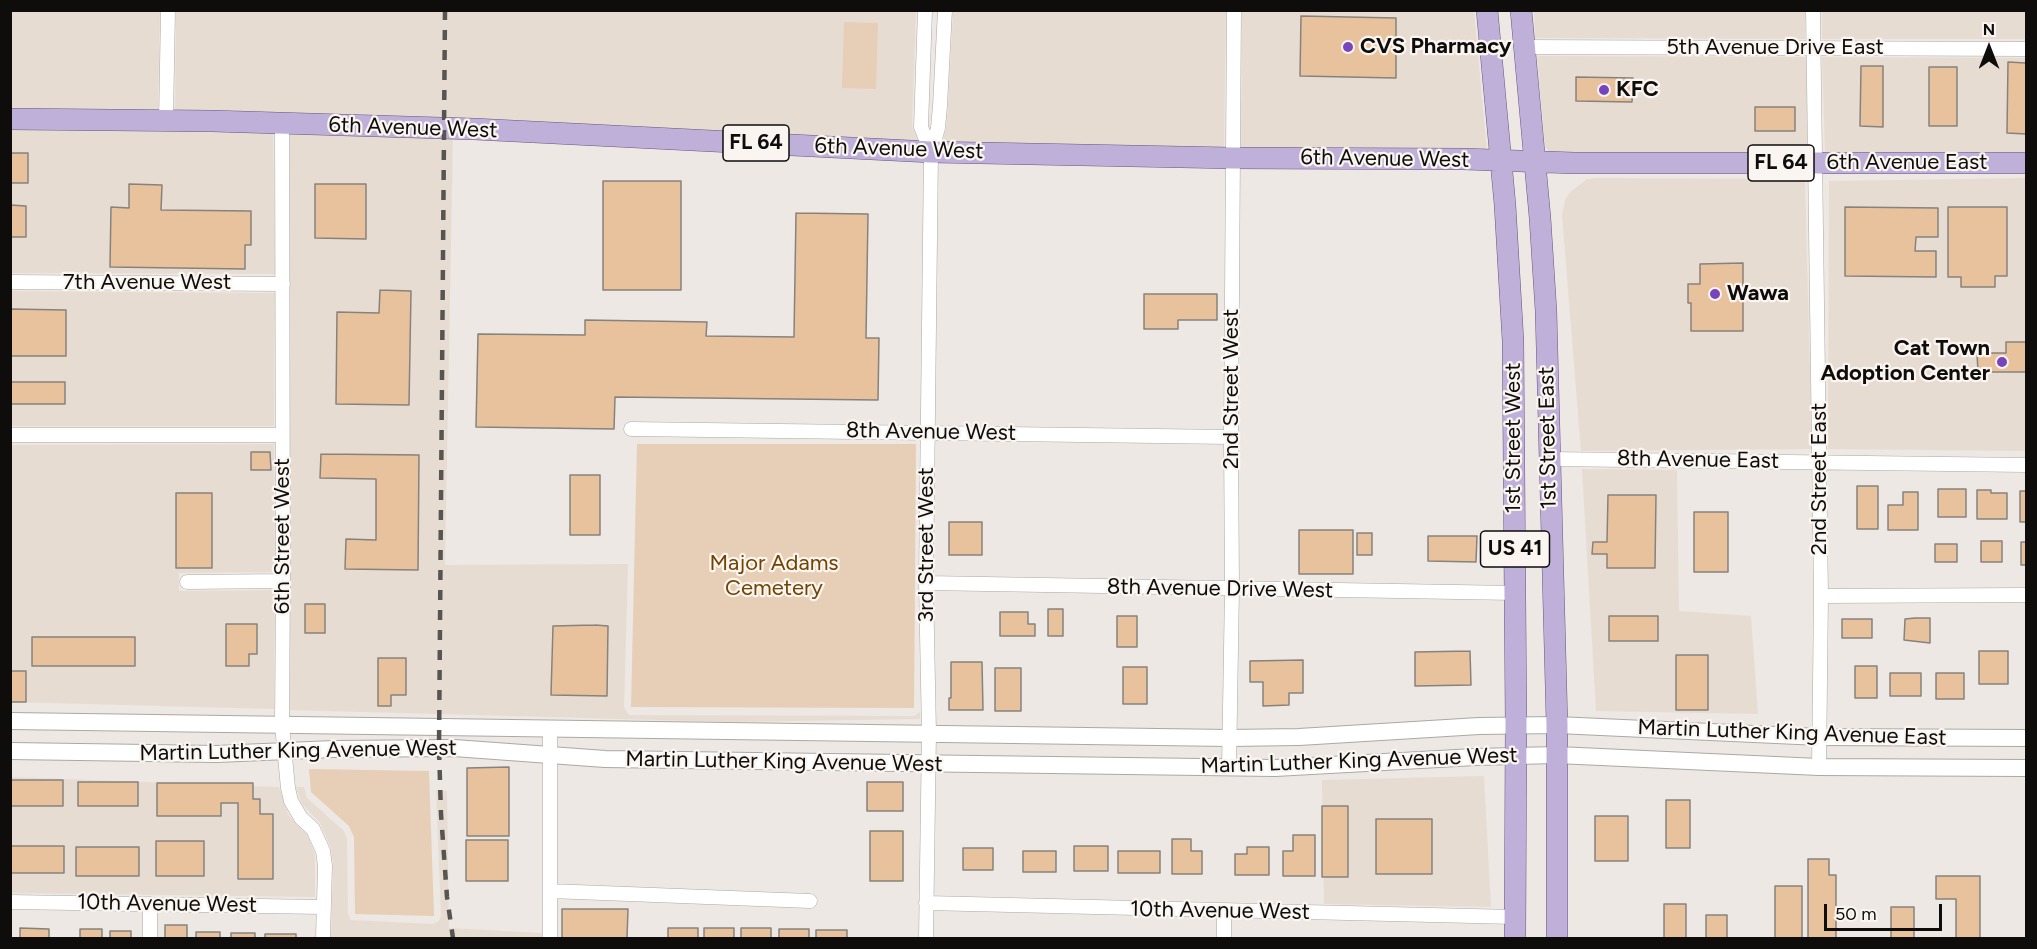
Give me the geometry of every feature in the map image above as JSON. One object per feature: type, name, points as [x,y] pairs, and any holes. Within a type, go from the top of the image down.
[{"type":"main road","name":"1st Street West","points":[[1487,10],[1513,329],[1515,939]]},
{"type":"main road","name":"1st Street East","points":[[1521,10],[1545,292],[1557,725],[1557,939]]},
{"type":"main road","name":"6th Avenue West","points":[[10,119],[282,123],[489,130],[931,152],[1535,162]]},
{"type":"main road","name":"6th Avenue East","points":[[1535,162],[2026,163]]},
{"type":"street","points":[[166,121],[168,10]]},
{"type":"street","name":"3rd Street West","points":[[925,10],[921,126],[931,152]]},
{"type":"street","name":"3rd Street West","points":[[926,939],[928,733],[926,583],[931,152],[938,128],[945,10]]},
{"type":"street","name":"2nd Street West","points":[[1229,768],[1232,589],[1234,10]]},
{"type":"street","name":"2nd Street East","points":[[1814,10],[1821,596],[1819,767]]},
{"type":"street","name":"5th Avenue Drive East","points":[[1524,47],[2026,49]]},
{"type":"street","name":"6th Street West","points":[[282,123],[282,725],[291,801],[301,818],[309,822],[314,829],[323,851],[323,939]]},
{"type":"street","name":"7th Avenue West","points":[[10,282],[283,284]]},
{"type":"street","name":"8th Avenue West","points":[[631,429],[1231,436]]},
{"type":"street","points":[[10,435],[282,435]]},
{"type":"street","name":"8th Avenue East","points":[[1548,459],[2026,465]]},
{"type":"street","points":[[187,582],[283,581]]},
{"type":"street","name":"8th Avenue Drive West","points":[[926,583],[1515,593]]},
{"type":"street","points":[[1821,596],[2026,595]]},
{"type":"street","name":"Martin Luther King Avenue West","points":[[10,721],[1229,738],[1309,737],[1516,724],[1557,725]]},
{"type":"street","name":"Martin Luther King Avenue East","points":[[1557,725],[1820,737],[2026,738]]},
{"type":"street","points":[[550,728],[550,939]]},
{"type":"street","name":"Martin Luther King Avenue West","points":[[10,752],[187,754],[454,748],[623,759],[1229,768],[1331,766],[1557,754]]},
{"type":"street","name":"Martin Luther King Avenue East","points":[[1557,754],[1819,767],[2026,768]]},
{"type":"street","points":[[550,891],[810,901]]},
{"type":"street","name":"10th Avenue West","points":[[10,902],[323,907]]},
{"type":"street","name":"10th Avenue West","points":[[926,903],[1515,917]]},
{"type":"street","points":[[150,904],[150,939]]},
{"type":"street","points":[[1224,911],[1224,939]]},
{"type":"shaded area","points":[[11,11],[160,11],[158,111],[11,110]]},
{"type":"shaded area","points":[[176,11],[916,11],[912,126],[918,142],[175,112]]},
{"type":"shaded area","points":[[953,11],[1226,11],[1224,148],[942,143],[948,107]]},
{"type":"shaded area","points":[[1242,11],[1474,11],[1487,151],[1241,148]]},
{"type":"shaded area","points":[[1534,11],[1805,11],[1805,39],[1535,38]]},
{"type":"shaded area","points":[[1822,11],[2026,11],[2026,39],[1822,39]]},
{"type":"shaded area","points":[[1537,56],[1806,57],[1808,154],[1549,153],[1545,145]]},
{"type":"shaded area","points":[[1822,57],[2026,58],[2026,154],[1825,154]]},
{"type":"shaded area","points":[[11,128],[273,132],[275,274],[11,273]]},
{"type":"shaded area","points":[[290,133],[453,138],[445,565],[628,564],[624,707],[629,715],[914,716],[920,712],[920,719],[730,722],[290,710]]},
{"type":"shaded area","points":[[2026,178],[2026,451],[1828,449],[1829,181]]},
{"type":"shaded area","points":[[1587,179],[1805,179],[1812,449],[1581,451],[1562,215],[1565,200],[1570,192]]},
{"type":"shaded area","points":[[11,291],[275,293],[274,426],[11,426]]},
{"type":"shaded area","points":[[274,444],[275,572],[179,573],[179,591],[275,590],[274,709],[11,702],[11,445]]},
{"type":"shaded area","points":[[1582,469],[1677,470],[1679,611],[1751,616],[1758,714],[1596,711]]},
{"type":"shaded area","points":[[1484,776],[1491,907],[1324,904],[1322,780]]},
{"type":"shaded area","points":[[11,777],[279,787],[288,814],[307,834],[315,854],[315,897],[11,893]]},
{"type":"shaded area","points":[[296,787],[304,787],[307,798],[344,831],[347,839],[348,914],[351,920],[433,924],[439,921],[441,915],[436,790],[447,791],[449,928],[542,933],[542,938],[331,938],[333,865],[331,848],[320,823],[302,804]]},
{"type":"green space","points":[[844,22],[878,23],[876,89],[842,88]]},
{"type":"green space","name":"Major Adams Cemetery","points":[[637,444],[916,444],[914,708],[631,707]]},
{"type":"green space","points":[[309,769],[429,771],[434,916],[355,914],[354,837],[349,826],[311,792]]},
{"type":"building","name":"CVS Pharmacy","points":[[1301,16],[1396,18],[1396,78],[1300,76]]},
{"type":"building","points":[[2008,62],[2026,63],[2026,134],[2007,133]]},
{"type":"building","points":[[1861,66],[1883,66],[1883,127],[1860,126]]},
{"type":"building","points":[[1929,67],[1957,67],[1957,126],[1929,126]]},
{"type":"building","name":"KFC","points":[[1576,77],[1633,78],[1632,102],[1576,101]]},
{"type":"building","points":[[1755,107],[1795,107],[1795,131],[1755,131]]},
{"type":"building","points":[[10,153],[28,153],[28,183],[10,183]]},
{"type":"building","points":[[603,181],[681,181],[681,290],[603,290]]},
{"type":"building","points":[[129,184],[162,185],[161,210],[251,211],[251,245],[245,245],[245,269],[110,267],[111,207],[129,208]]},
{"type":"building","points":[[315,184],[366,184],[366,239],[315,238]]},
{"type":"building","points":[[10,205],[26,206],[26,237],[10,237]]},
{"type":"building","points":[[1845,207],[1938,208],[1938,237],[1916,237],[1915,251],[1936,251],[1936,277],[1845,276]]},
{"type":"building","points":[[1948,207],[2007,207],[2007,276],[1995,276],[1995,287],[1961,287],[1961,277],[1948,277]]},
{"type":"building","points":[[796,213],[868,214],[866,338],[879,338],[878,400],[615,397],[614,429],[476,427],[478,334],[585,335],[585,320],[707,322],[706,336],[794,337]]},
{"type":"building","name":"Wawa","points":[[1743,263],[1743,331],[1691,331],[1688,284],[1700,284],[1700,264]]},
{"type":"building","points":[[380,290],[411,291],[409,405],[336,404],[337,312],[379,313]]},
{"type":"building","points":[[1144,294],[1217,294],[1217,320],[1178,320],[1178,329],[1144,329]]},
{"type":"building","points":[[10,309],[66,310],[66,356],[10,356]]},
{"type":"building","name":"Cat Town Adoption Center","points":[[2006,342],[2026,342],[2026,372],[1978,372],[1977,353],[2006,353]]},
{"type":"building","points":[[10,382],[65,382],[65,404],[10,404]]},
{"type":"building","points":[[251,452],[270,452],[271,470],[251,470]]},
{"type":"building","points":[[321,454],[419,455],[418,570],[345,569],[346,539],[376,540],[376,479],[320,478]]},
{"type":"building","points":[[570,475],[600,475],[600,535],[570,535]]},
{"type":"building","points":[[1857,486],[1878,486],[1878,529],[1857,529]]},
{"type":"building","points":[[1938,489],[1966,489],[1966,517],[1938,517]]},
{"type":"building","points":[[1977,490],[2007,493],[2007,519],[1977,519]]},
{"type":"building","points":[[2020,491],[2026,491],[2026,522],[2020,522]]},
{"type":"building","points":[[1903,492],[1918,492],[1918,530],[1888,530],[1888,505],[1903,505]]},
{"type":"building","points":[[176,493],[212,493],[212,568],[176,568]]},
{"type":"building","points":[[1608,495],[1656,495],[1655,568],[1607,568],[1607,554],[1592,554],[1593,542],[1607,542]]},
{"type":"building","points":[[1694,512],[1728,512],[1728,572],[1694,572]]},
{"type":"building","points":[[949,522],[982,522],[982,555],[949,555]]},
{"type":"building","points":[[1299,530],[1353,530],[1353,574],[1299,574]]},
{"type":"building","points":[[1357,533],[1372,533],[1372,555],[1357,555]]},
{"type":"building","points":[[1428,536],[1477,536],[1476,562],[1428,561]]},
{"type":"building","points":[[1981,541],[2002,541],[2002,562],[1981,562]]},
{"type":"building","points":[[2021,542],[2026,542],[2026,565],[2021,565]]},
{"type":"building","points":[[1935,544],[1957,544],[1957,562],[1935,562]]},
{"type":"building","points":[[305,604],[325,604],[325,633],[305,633]]},
{"type":"building","points":[[1048,609],[1063,609],[1063,636],[1048,636]]},
{"type":"building","points":[[1000,612],[1028,612],[1028,624],[1035,624],[1035,636],[1000,636]]},
{"type":"building","points":[[1117,616],[1137,616],[1137,647],[1117,647]]},
{"type":"building","points":[[1609,616],[1658,616],[1658,641],[1609,641]]},
{"type":"building","points":[[1930,618],[1930,643],[1904,640],[1905,619]]},
{"type":"building","points":[[1842,619],[1872,619],[1872,638],[1842,638]]},
{"type":"building","points":[[226,624],[257,624],[257,654],[249,654],[249,666],[226,666]]},
{"type":"building","points":[[553,626],[608,626],[607,696],[551,695]]},
{"type":"building","points":[[32,637],[135,637],[135,666],[32,666]]},
{"type":"building","points":[[1470,651],[1471,685],[1415,686],[1415,652]]},
{"type":"building","points":[[1979,651],[2008,651],[2008,684],[1979,684]]},
{"type":"building","points":[[1676,655],[1708,655],[1708,710],[1676,710]]},
{"type":"building","points":[[378,658],[406,658],[406,695],[391,695],[391,706],[378,706]]},
{"type":"building","points":[[1303,660],[1303,693],[1289,693],[1289,705],[1263,706],[1263,682],[1250,682],[1250,661]]},
{"type":"building","points":[[951,662],[982,662],[983,710],[949,710]]},
{"type":"building","points":[[1855,666],[1877,666],[1877,698],[1855,698]]},
{"type":"building","points":[[1123,667],[1147,667],[1147,704],[1123,704]]},
{"type":"building","points":[[995,668],[1021,668],[1021,711],[995,711]]},
{"type":"building","points":[[10,671],[26,671],[26,702],[10,702]]},
{"type":"building","points":[[1890,673],[1921,673],[1921,696],[1890,696]]},
{"type":"building","points":[[1936,673],[1964,673],[1964,699],[1936,699]]},
{"type":"building","points":[[509,767],[509,836],[467,836],[467,768]]},
{"type":"building","points":[[10,780],[63,780],[63,806],[10,806]]},
{"type":"building","points":[[78,782],[138,782],[138,806],[78,806]]},
{"type":"building","points":[[867,782],[903,782],[903,811],[867,811]]},
{"type":"building","points":[[157,783],[253,783],[253,799],[260,799],[260,814],[273,814],[273,879],[238,879],[238,803],[221,803],[221,816],[157,816]]},
{"type":"building","points":[[1666,800],[1690,800],[1690,848],[1666,848]]},
{"type":"building","points":[[1322,806],[1348,806],[1348,877],[1322,877]]},
{"type":"building","points":[[1595,816],[1628,816],[1628,861],[1595,861]]},
{"type":"building","points":[[1376,819],[1432,819],[1432,874],[1376,874]]},
{"type":"building","points":[[870,831],[903,831],[903,881],[870,881]]},
{"type":"building","points":[[1293,835],[1315,835],[1315,876],[1283,876],[1283,851],[1293,851]]},
{"type":"building","points":[[1172,839],[1191,839],[1191,851],[1202,851],[1202,874],[1172,874]]},
{"type":"building","points":[[466,840],[508,840],[508,881],[466,881]]},
{"type":"building","points":[[156,841],[204,841],[204,876],[156,876]]},
{"type":"building","points":[[10,846],[64,846],[64,873],[10,873]]},
{"type":"building","points":[[1074,846],[1108,846],[1108,871],[1074,871]]},
{"type":"building","points":[[76,847],[139,847],[139,876],[76,876]]},
{"type":"building","points":[[1247,847],[1269,847],[1269,875],[1235,875],[1235,854],[1247,854]]},
{"type":"building","points":[[963,848],[993,848],[993,870],[963,870]]},
{"type":"building","points":[[1023,851],[1056,851],[1056,872],[1023,872]]},
{"type":"building","points":[[1118,851],[1160,851],[1160,873],[1118,873]]},
{"type":"building","points":[[1808,859],[1829,859],[1829,875],[1836,875],[1836,938],[1808,938]]},
{"type":"building","points":[[1936,876],[1980,876],[1980,938],[1956,938],[1956,899],[1936,899]]},
{"type":"building","points":[[1775,886],[1802,886],[1802,938],[1775,938]]},
{"type":"building","points":[[1664,904],[1686,904],[1686,938],[1664,938]]},
{"type":"building","points":[[1891,907],[1914,907],[1914,938],[1891,938]]},
{"type":"building","points":[[562,909],[628,909],[627,938],[562,938]]},
{"type":"building","points":[[1706,915],[1727,915],[1727,938],[1706,938]]},
{"type":"building","points":[[165,925],[187,925],[187,938],[165,938]]},
{"type":"building","points":[[20,928],[49,929],[49,938],[20,938]]},
{"type":"building","points":[[668,928],[698,928],[698,938],[668,938]]},
{"type":"building","points":[[704,928],[734,928],[734,938],[704,938]]},
{"type":"building","points":[[741,928],[771,928],[771,938],[741,938]]},
{"type":"building","points":[[80,929],[102,929],[102,938],[80,938]]},
{"type":"building","points":[[779,929],[809,929],[809,938],[779,938]]},
{"type":"building","points":[[816,930],[847,930],[847,938],[816,938]]},
{"type":"building","points":[[110,931],[131,931],[131,938],[110,938]]},
{"type":"building","points":[[196,932],[220,932],[220,938],[196,938]]},
{"type":"building","points":[[231,933],[255,933],[255,938],[231,938]]},
{"type":"building","points":[[265,934],[296,934],[296,938],[265,938]]},
{"type":"railway","points":[[445,10],[439,748],[447,897],[453,938]]},
{"type":"place","name":"CVS Pharmacy","points":[[1348,47]]},
{"type":"place","name":"KFC","points":[[1604,90]]},
{"type":"place","name":"Wawa","points":[[1715,294]]},
{"type":"place","name":"Cat Town Adoption Center","points":[[2002,362]]}]
